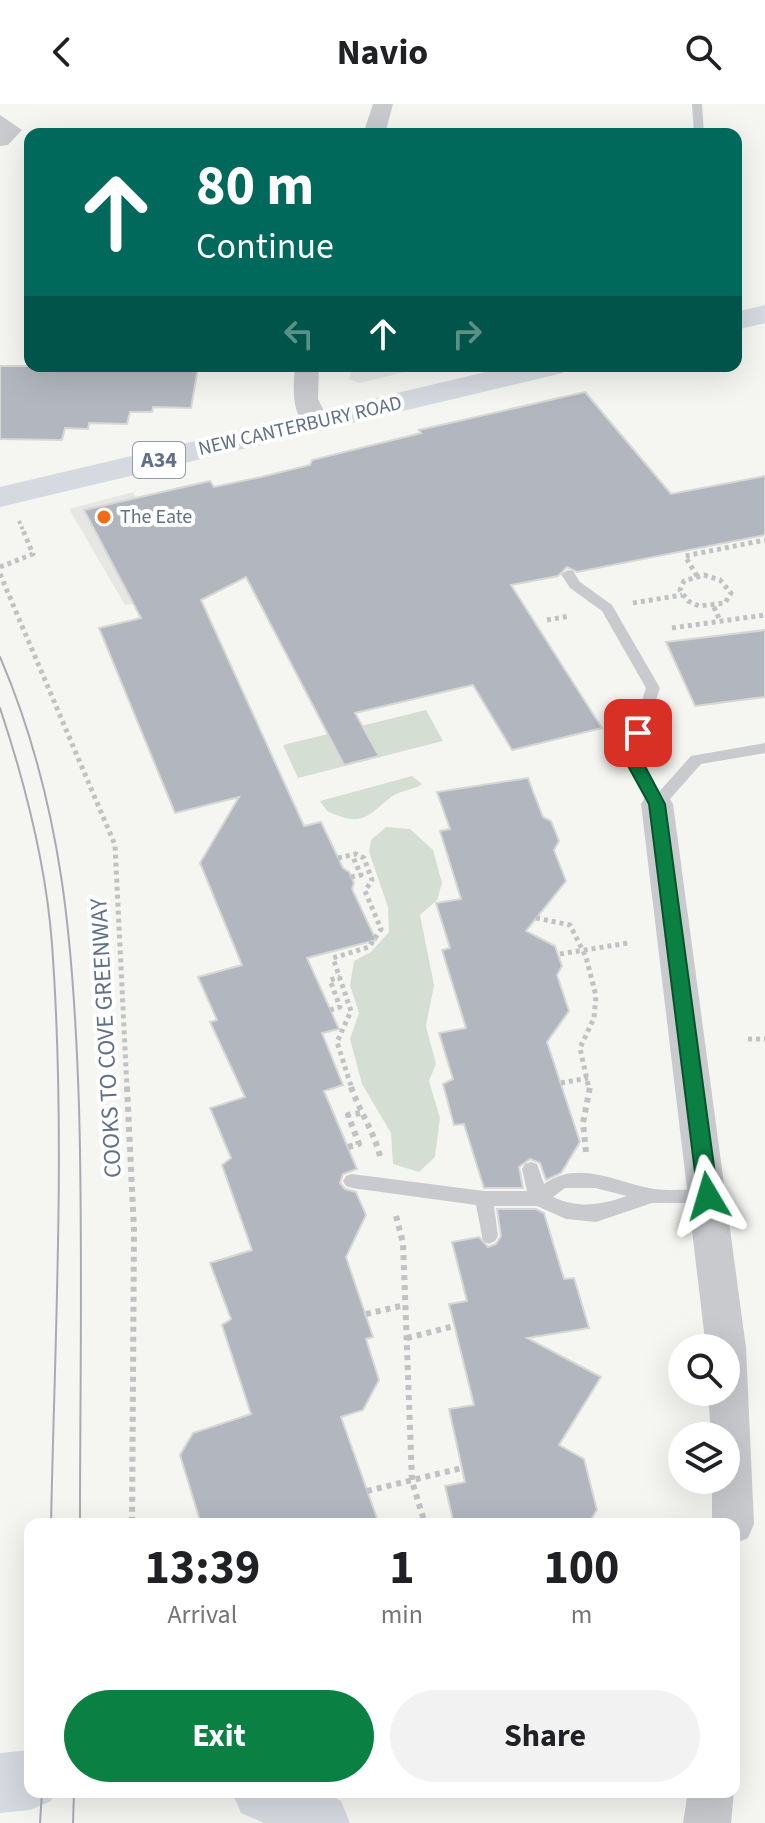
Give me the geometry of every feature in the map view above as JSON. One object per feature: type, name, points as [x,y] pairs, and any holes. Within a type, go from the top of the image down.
[{"type":"main road","points":[[742,320],[765,314]]},
{"type":"main road","name":"NEW CANTERBURY ROAD","points":[[9,507],[317,423],[527,372]]},
{"type":"main road","points":[[0,1783],[24,1781]]},
{"type":"main road","points":[[278,1798],[319,1823]]},
{"type":"street","points":[[376,128],[383,104]]},
{"type":"street","points":[[1,133],[24,139]]},
{"type":"street","points":[[307,372],[305,399],[317,423]]},
{"type":"street","points":[[657,804],[724,1334]]},
{"type":"street","points":[[730,1406],[733,1518]]},
{"type":"street","points":[[707,1823],[710,1798]]},
{"type":"lane","points":[[697,104],[699,128]]},
{"type":"lane","points":[[568,574],[575,585],[607,608],[653,688],[631,755],[657,804],[696,760],[765,748]]},
{"type":"lane","points":[[532,1174],[538,1198]]},
{"type":"lane","points":[[352,1181],[484,1199],[538,1198],[566,1211],[596,1214],[652,1196]]},
{"type":"lane","points":[[538,1198],[562,1181],[595,1181],[652,1196],[708,1196]]},
{"type":"lane","points":[[484,1199],[489,1236]]},
{"type":"path","points":[[0,567],[33,554],[9,507]]},
{"type":"path","points":[[697,576],[685,556],[765,540]]},
{"type":"path","name":"COOKS TO COVE GREENWAY","points":[[0,574],[115,845],[134,1230],[132,1518]]},
{"type":"path","points":[[697,576],[712,577],[729,588],[729,598],[714,607],[692,604],[682,595],[681,585],[697,576]]},
{"type":"path","points":[[628,603],[682,595]]},
{"type":"path","points":[[714,607],[720,621]]},
{"type":"path","points":[[547,620],[573,615]]},
{"type":"path","points":[[672,628],[765,615]]},
{"type":"path","points":[[351,877],[361,875],[352,855]]},
{"type":"path","points":[[338,858],[352,855],[364,858],[372,880],[365,891],[381,929],[369,947],[333,958],[351,1011],[337,1042],[360,1113],[372,1126],[403,1243],[412,1481],[423,1518]]},
{"type":"path","points":[[532,1174],[575,1174],[586,1155],[583,1123],[588,1078],[580,1048],[596,1015],[585,949],[570,925],[536,918]]},
{"type":"path","points":[[560,954],[628,943]]},
{"type":"path","points":[[330,1010],[340,1007],[330,980],[340,977]]},
{"type":"path","points":[[748,1039],[765,1039]]},
{"type":"path","points":[[561,1083],[588,1078]]},
{"type":"path","points":[[348,1147],[359,1144],[348,1115],[360,1113]]},
{"type":"path","points":[[366,1314],[405,1305]]},
{"type":"path","points":[[407,1338],[454,1326]]},
{"type":"path","points":[[367,1491],[462,1468]]},
{"type":"shaded area","points":[[351,372],[406,372],[359,383],[349,379]]},
{"type":"shaded area","points":[[133,492],[185,597],[125,605],[69,509]]},
{"type":"shaded area","points":[[426,710],[443,741],[298,778],[283,745]]},
{"type":"shaded area","points":[[412,776],[422,784],[395,795],[362,818],[339,816],[327,811],[320,801]]},
{"type":"shaded area","points":[[386,827],[410,829],[433,850],[442,883],[437,900],[420,915],[434,985],[426,1026],[436,1064],[429,1081],[440,1118],[435,1157],[419,1172],[393,1164],[391,1133],[362,1084],[350,1039],[359,1013],[350,985],[354,961],[371,952],[389,932],[388,907],[369,852],[371,840]]},
{"type":"building","points":[[0,366],[24,366],[24,372],[197,372],[191,408],[153,407],[152,412],[130,412],[127,424],[89,423],[88,429],[65,428],[62,440],[0,439]]},
{"type":"building","points":[[585,392],[671,494],[765,476],[765,535],[577,572],[567,567],[558,576],[511,585],[602,728],[512,750],[473,685],[355,713],[379,756],[344,765],[246,577],[201,600],[304,826],[321,822],[343,868],[349,872],[354,883],[352,889],[376,940],[307,958],[339,1029],[322,1033],[343,1085],[324,1091],[357,1169],[343,1174],[340,1183],[345,1189],[356,1192],[366,1215],[346,1257],[373,1337],[366,1339],[379,1380],[363,1410],[341,1417],[377,1518],[199,1518],[180,1455],[193,1433],[251,1414],[222,1325],[231,1319],[210,1263],[252,1250],[222,1165],[231,1158],[210,1108],[245,1097],[210,1022],[217,1020],[198,977],[242,965],[200,863],[239,797],[175,813],[99,628],[141,618],[84,510],[210,481],[214,487],[261,477],[310,465],[312,460],[421,433],[419,430]]},
{"type":"building","points":[[765,630],[765,697],[695,706],[666,642]]},
{"type":"building","points":[[528,778],[543,817],[551,821],[559,841],[554,850],[566,881],[526,931],[555,946],[562,966],[557,975],[569,1011],[547,1042],[580,1142],[561,1173],[546,1180],[540,1163],[530,1159],[519,1167],[523,1188],[484,1188],[464,1124],[454,1125],[443,1084],[453,1079],[439,1033],[466,1028],[442,950],[450,948],[436,903],[461,899],[440,831],[450,829],[437,792]]},
{"type":"building","points":[[497,1209],[536,1209],[544,1213],[564,1279],[574,1278],[589,1328],[527,1338],[601,1377],[559,1445],[584,1459],[597,1510],[592,1518],[453,1518],[445,1486],[465,1482],[449,1409],[474,1405],[449,1304],[467,1301],[452,1242],[479,1237],[488,1247],[496,1244],[501,1236]]},
{"type":"tram line","points":[[0,657],[38,767],[51,822],[68,934],[77,1048],[80,1159],[80,1518]]},
{"type":"tram line","points":[[0,708],[33,824],[45,884],[52,944],[59,1161],[51,1518]]},
{"type":"tram line","points":[[40,1823],[42,1798]]},
{"type":"tram line","points":[[73,1823],[74,1798]]},
{"type":"place","name":"The Eate","points":[[104,517]]},
{"type":"route","points":[[638,733],[631,755],[657,804],[708,1196]]}]
